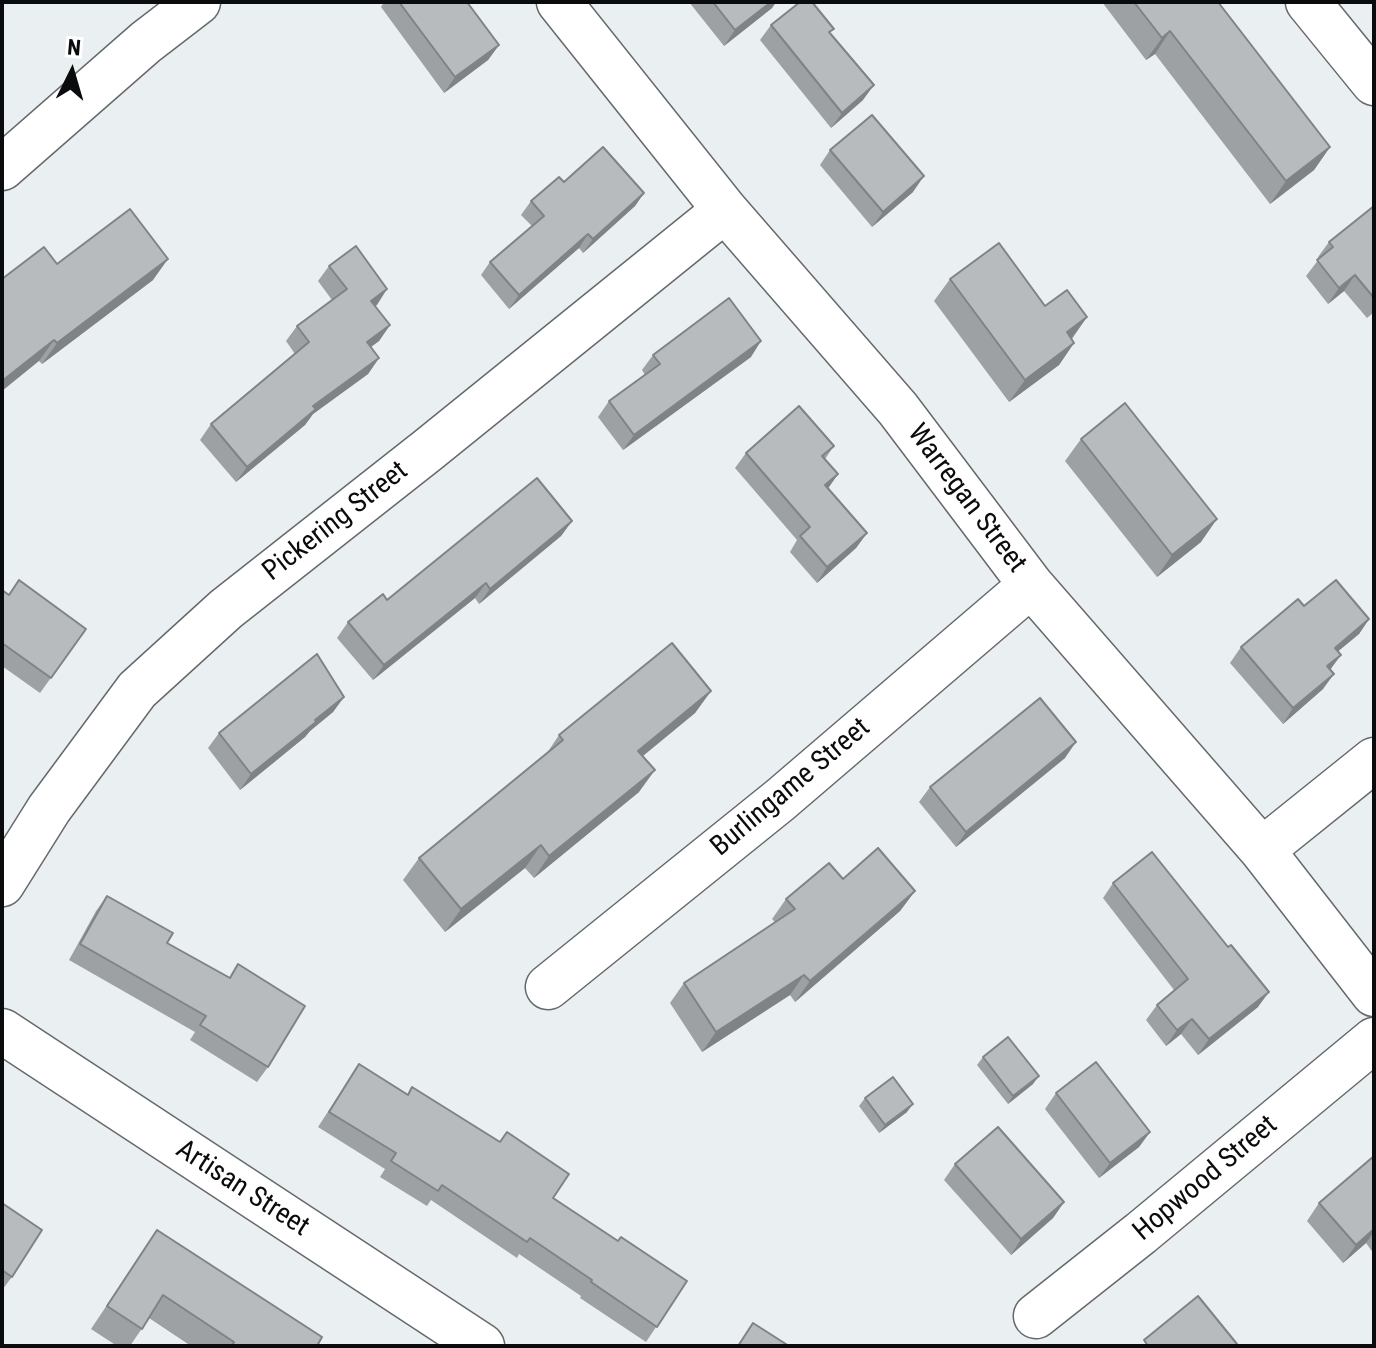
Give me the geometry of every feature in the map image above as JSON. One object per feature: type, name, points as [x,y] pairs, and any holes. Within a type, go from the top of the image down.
[{"type":"street","points":[[2,168],[146,42],[198,2]]},
{"type":"street","name":"Warregan Street","points":[[559,2],[725,210],[898,409],[1031,585],[1262,850],[1374,994]]},
{"type":"street","points":[[1308,2],[1374,83]]},
{"type":"street","name":"Pickering Street","points":[[2,884],[49,809],[137,690],[226,609],[725,210]]},
{"type":"street","name":"Burlingame Street","points":[[548,987],[780,800],[1031,585]]},
{"type":"street","points":[[1262,850],[1374,760]]},
{"type":"street","name":"Artisan Street","points":[[2,1031],[482,1346]]},
{"type":"street","name":"Hopwood Street","points":[[1036,1316],[1374,1040]]},
{"type":"building","points":[[399,2],[467,2],[499,45],[455,77]]},
{"type":"building","points":[[713,2],[771,2],[735,30]]},
{"type":"building","points":[[800,2],[812,2],[834,29],[829,32],[874,85],[842,113],[771,25]]},
{"type":"building","points":[[1134,2],[1218,2],[1330,147],[1286,181],[1170,31],[1162,38]]},
{"type":"building","points":[[872,115],[924,176],[883,212],[830,150]]},
{"type":"building","points":[[603,147],[644,193],[593,239],[588,234],[519,295],[490,262],[544,216],[531,201],[559,177],[564,182]]},
{"type":"building","points":[[1374,206],[1374,298],[1355,275],[1339,288],[1317,260],[1333,247],[1329,242]]},
{"type":"building","points":[[130,209],[168,259],[2,381],[2,279],[44,247],[57,264]]},
{"type":"building","points":[[999,243],[1045,306],[1067,290],[1087,317],[1067,332],[1074,343],[1025,380],[950,279]]},
{"type":"building","points":[[356,246],[387,289],[371,301],[390,325],[367,342],[379,358],[313,406],[316,409],[247,467],[211,424],[309,342],[297,326],[347,289],[329,266]]},
{"type":"building","points":[[729,298],[761,341],[634,435],[609,401],[660,364],[653,355]]},
{"type":"building","points":[[1125,403],[1217,519],[1172,555],[1081,439]]},
{"type":"building","points":[[799,406],[834,446],[822,456],[838,474],[825,485],[867,533],[827,567],[800,536],[810,527],[746,453]]},
{"type":"building","points":[[537,478],[572,521],[490,589],[486,583],[384,665],[348,622],[383,594],[387,600]]},
{"type":"building","points":[[19,580],[86,629],[51,678],[2,643],[2,590],[9,595]]},
{"type":"building","points":[[1336,580],[1369,619],[1335,648],[1341,655],[1327,666],[1334,674],[1293,708],[1241,647],[1298,599],[1304,606]]},
{"type":"building","points":[[672,643],[711,691],[638,751],[655,770],[549,856],[541,845],[461,909],[419,858],[563,740],[559,735]]},
{"type":"building","points":[[317,654],[344,697],[251,774],[219,733]]},
{"type":"building","points":[[1040,698],[1076,742],[966,832],[930,787]]},
{"type":"building","points":[[878,848],[915,891],[810,981],[804,975],[716,1032],[684,983],[795,909],[786,899],[829,863],[843,879]]},
{"type":"building","points":[[1152,852],[1228,947],[1231,945],[1269,992],[1209,1039],[1192,1019],[1177,1030],[1157,1005],[1188,979],[1113,883]]},
{"type":"building","points":[[107,896],[173,933],[167,943],[230,978],[238,964],[305,1006],[268,1067],[200,1025],[206,1016],[80,944]]},
{"type":"building","points":[[1008,1037],[1039,1076],[1013,1096],[983,1057]]},
{"type":"building","points":[[1096,1062],[1150,1132],[1110,1163],[1056,1093]]},
{"type":"building","points":[[359,1064],[408,1095],[412,1087],[500,1142],[507,1132],[569,1174],[553,1198],[618,1241],[621,1237],[687,1281],[657,1327],[530,1238],[527,1242],[442,1185],[438,1191],[391,1161],[396,1153],[329,1112]]},
{"type":"building","points":[[893,1077],[913,1104],[885,1125],[865,1098]]},
{"type":"building","points":[[998,1127],[1064,1202],[1021,1239],[955,1164]]},
{"type":"building","points":[[1374,1156],[1374,1229],[1356,1245],[1319,1203]]},
{"type":"building","points":[[2,1203],[42,1230],[12,1277],[2,1270]]},
{"type":"building","points":[[157,1230],[322,1337],[317,1346],[232,1346],[234,1342],[163,1295],[142,1329],[107,1306]]},
{"type":"building","points":[[1198,1296],[1237,1344],[1148,1346],[1144,1340]]},
{"type":"building","points":[[753,1323],[789,1346],[738,1346]]}]
